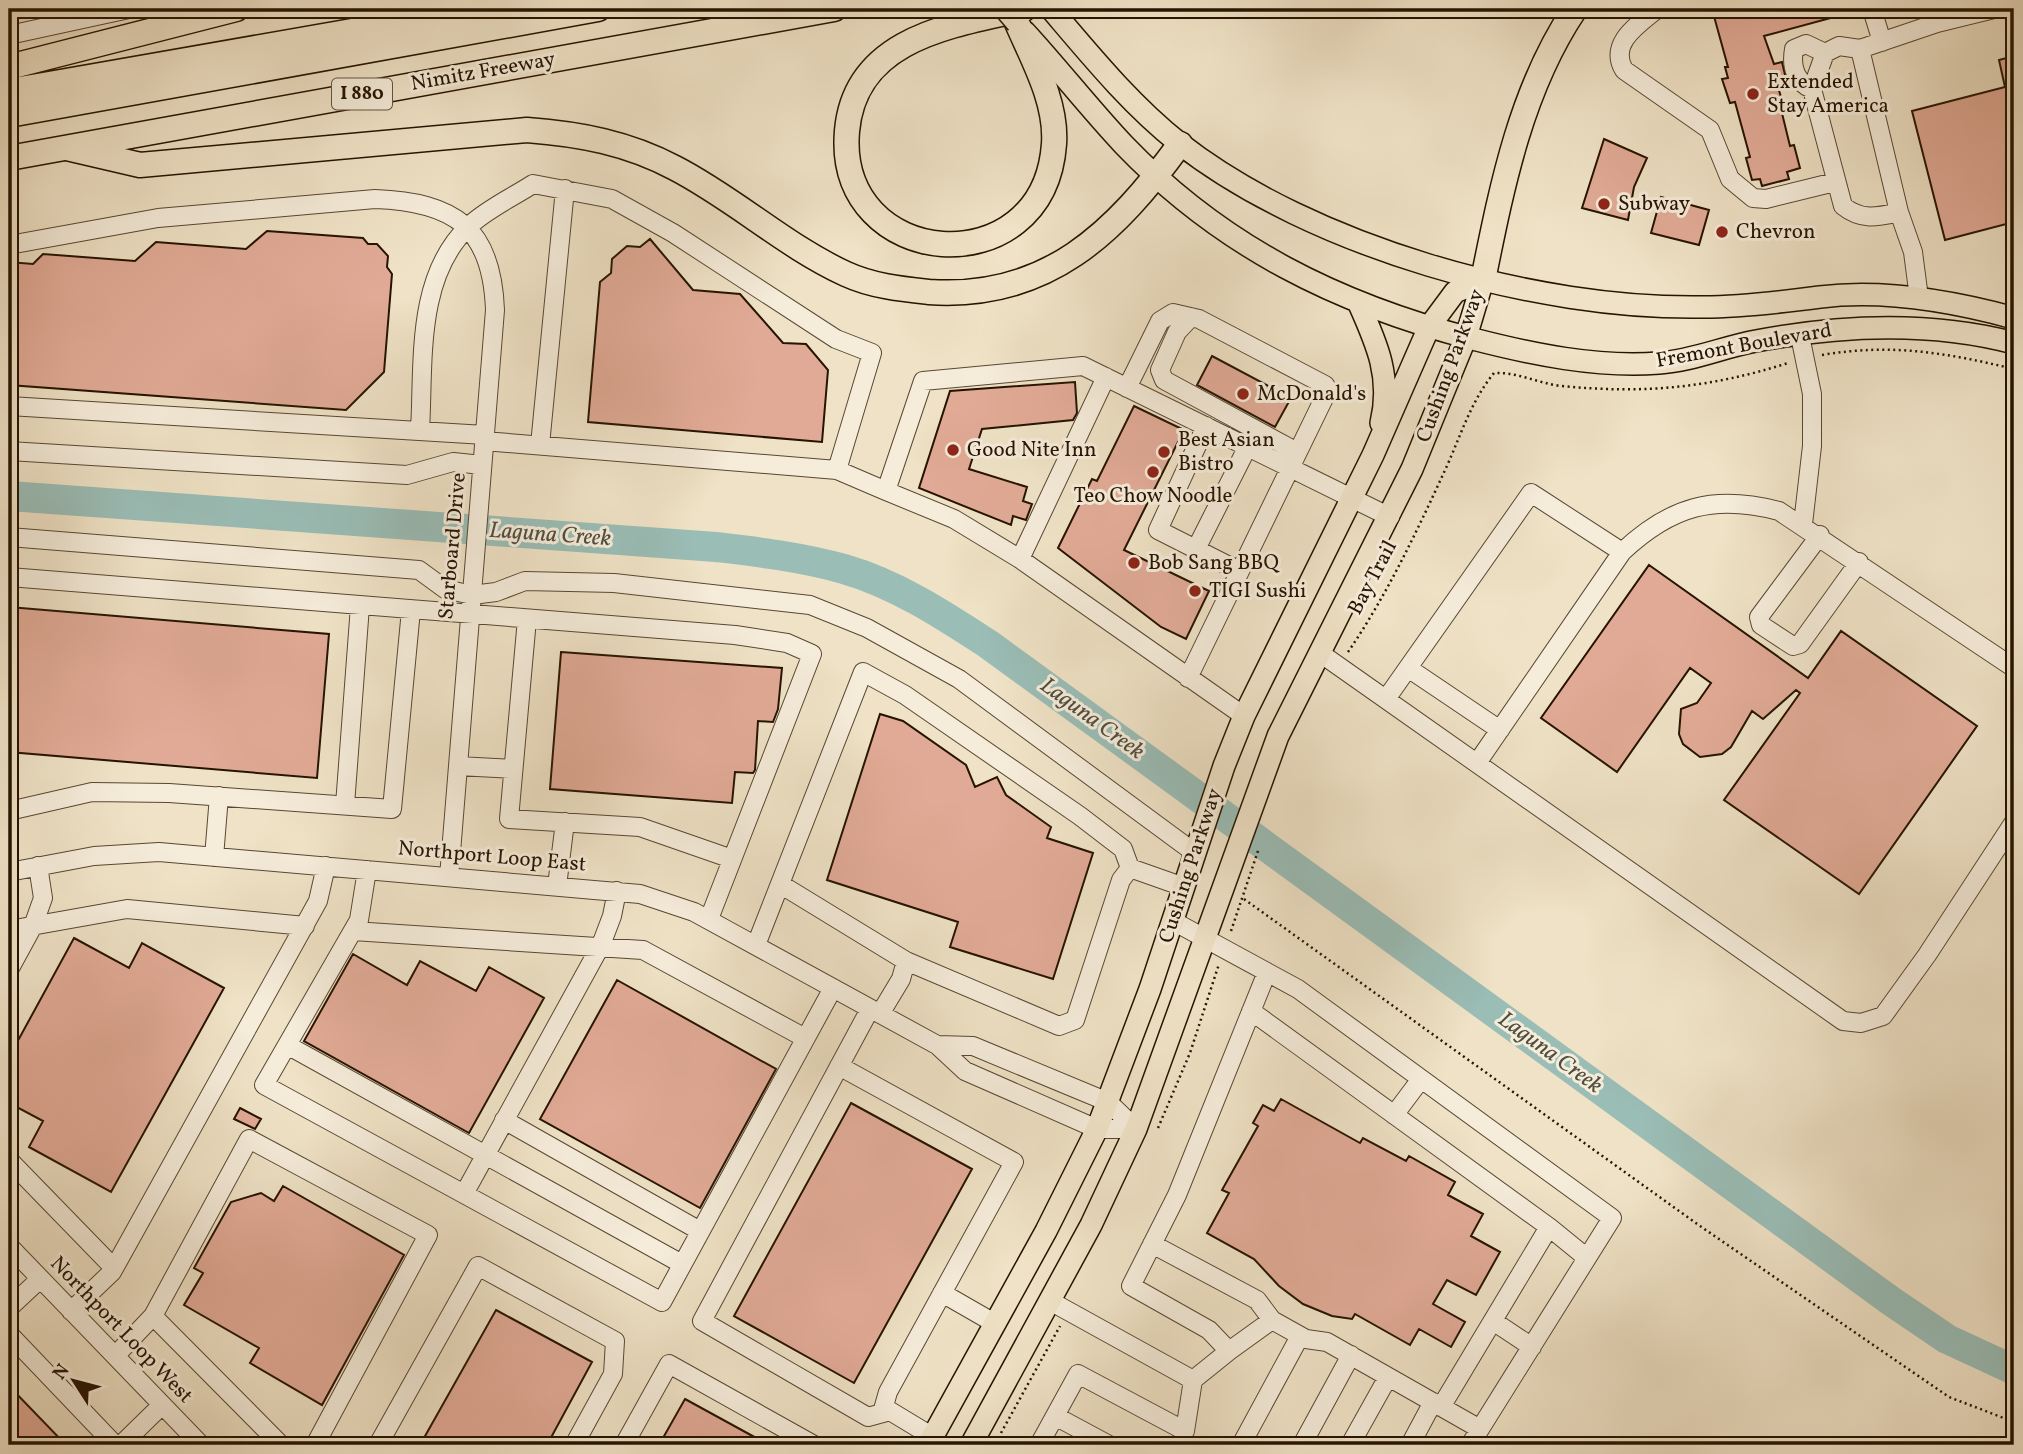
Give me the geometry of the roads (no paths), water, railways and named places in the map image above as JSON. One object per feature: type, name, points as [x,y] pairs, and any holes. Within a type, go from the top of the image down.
[{"type":"highway","points":[[9,67],[236,9]]},
{"type":"highway","points":[[9,91],[478,9]]},
{"type":"highway","name":"I 880","points":[[9,114],[598,9]]},
{"type":"highway","name":"Nimitz Freeway","points":[[9,158],[834,9]]},
{"type":"highway","points":[[1483,280],[1496,215],[1535,79],[1554,41],[1575,9]]},
{"type":"highway","points":[[1015,13],[1051,110],[1054,143],[1049,172],[1038,195],[1021,218],[997,234],[973,244],[948,246],[919,240],[898,231],[877,215],[858,193],[849,167],[848,124],[856,97],[871,72],[899,46],[935,29],[1015,13]]},
{"type":"highway","points":[[67,148],[140,165],[527,130],[580,134],[624,146],[676,168],[812,256],[849,276],[888,288],[963,294],[1013,284],[1061,265],[1096,241],[1134,204],[1180,144]]},
{"type":"main road","name":"Fremont Boulevard","points":[[1051,9],[1144,113],[1180,144],[1248,189],[1335,231],[1403,257],[1483,280],[1600,302],[1653,307],[1707,307],[1821,297],[1919,298],[2014,318]]},
{"type":"main road","name":"Fremont Boulevard","points":[[1015,13],[1124,145],[1156,176],[1226,231],[1266,257],[1359,304],[1466,337],[1573,358],[1625,363],[1659,363],[1697,357],[1754,341],[1887,326],[1972,335],[2014,343]]},
{"type":"main road","name":"Cushing Parkway","points":[[931,1441],[996,1324],[1097,1129],[1244,716],[1353,498],[1429,327],[1455,292],[1483,280]]},
{"type":"main road","name":"Cushing Parkway","points":[[971,1445],[1091,1225],[1136,1129],[1278,736],[1390,517],[1466,337],[1483,280]]},
{"type":"main road","points":[[1754,341],[1776,327],[1804,321],[1821,297]]},
{"type":"main road","points":[[1858,328],[1868,319],[1908,311],[1919,298]]},
{"type":"main road","points":[[1359,304],[1379,349],[1386,386],[1385,410],[1373,455]]},
{"type":"street","points":[[1657,9],[1629,32],[1619,48],[1620,65],[1710,130],[1730,179],[1753,198],[1766,199],[1835,182]]},
{"type":"street","points":[[1872,9],[1882,42]]},
{"type":"street","points":[[1899,212],[1871,218],[1854,215],[1843,206],[1812,89],[1825,53],[1839,46],[1860,49],[1937,23],[1994,9]]},
{"type":"street","points":[[9,35],[119,10]]},
{"type":"street","points":[[1812,89],[1802,85],[1796,76],[1794,49],[1806,44],[1825,53]]},
{"type":"street","points":[[1860,49],[1899,212],[1913,252],[1919,298]]},
{"type":"street","points":[[420,431],[428,304],[438,269],[469,226],[533,184],[612,198],[673,233],[836,339],[872,353],[837,470]]},
{"type":"street","points":[[540,445],[565,189]]},
{"type":"street","points":[[9,246],[158,218],[375,198],[407,200],[469,226]]},
{"type":"street","name":"Starboard Drive","points":[[449,877],[495,286],[481,241],[469,226]]},
{"type":"street","points":[[1127,388],[1160,321],[1172,313],[1191,317],[1325,384],[1328,390],[1188,678]]},
{"type":"street","points":[[1191,317],[1177,332],[1160,370],[1164,380],[1353,498],[1390,517]]},
{"type":"street","points":[[1800,336],[1812,394],[1812,446],[1803,524]]},
{"type":"street","points":[[886,491],[923,381],[1083,366],[1248,446],[1294,459]]},
{"type":"street","points":[[1020,559],[1106,377]]},
{"type":"street","points":[[9,406],[420,431],[540,445],[837,470],[954,519],[1020,559],[1244,716]]},
{"type":"street","points":[[1206,426],[1158,530],[1239,571]]},
{"type":"street","points":[[1196,549],[1248,446]]},
{"type":"street","points":[[9,451],[407,475],[453,461],[482,468]]},
{"type":"street","points":[[1386,699],[1531,494],[1622,552]]},
{"type":"street","points":[[1477,763],[1622,552],[1642,533],[1666,518],[1693,507],[1722,502],[1753,504],[1779,511],[1820,535],[2014,668]]},
{"type":"street","points":[[1820,535],[1759,617],[1761,625],[1793,646],[1800,644],[1859,562]]},
{"type":"street","points":[[9,537],[419,570],[445,589],[496,593],[525,581],[614,583],[810,606],[867,628],[959,679],[1197,848]]},
{"type":"street","points":[[9,577],[734,635],[787,643],[812,654],[709,919]]},
{"type":"street","points":[[345,805],[360,606]]},
{"type":"street","points":[[9,811],[92,792],[219,796],[392,809],[411,610]]},
{"type":"street","points":[[527,619],[509,819],[640,827],[732,859]]},
{"type":"street","points":[[1320,653],[1843,1021],[1861,1023],[1883,1016],[1927,956],[2014,822]]},
{"type":"street","points":[[1408,668],[1500,730]]},
{"type":"street","points":[[756,945],[863,671],[905,695],[1080,816],[1123,849],[1130,868]]},
{"type":"street","points":[[458,766],[513,769]]},
{"type":"street","points":[[214,857],[219,796]]},
{"type":"street","points":[[557,886],[565,822]]},
{"type":"street","name":"Northport Loop East","points":[[9,872],[126,853],[214,857],[617,891],[668,901],[709,919],[937,1045],[965,1071],[1097,1129],[1136,1129]]},
{"type":"street","points":[[9,970],[33,926],[43,898],[38,866]]},
{"type":"street","points":[[71,1311],[114,1268],[318,901],[326,866]]},
{"type":"street","points":[[1130,868],[1184,887]]},
{"type":"street","points":[[780,884],[906,961],[1059,1026],[1075,1020],[1121,880],[1130,868]]},
{"type":"street","points":[[367,870],[359,920],[264,1085],[662,1302],[833,988]]},
{"type":"street","points":[[464,1194],[601,945],[612,916],[617,891]]},
{"type":"street","points":[[9,930],[127,909],[304,926]]},
{"type":"street","points":[[1173,921],[1298,989],[1612,1218],[1470,1445]]},
{"type":"street","points":[[353,931],[601,945],[643,950],[805,1038]]},
{"type":"street","points":[[906,961],[901,979],[839,1066],[702,1321],[868,1416],[890,1411],[931,1441]]},
{"type":"street","points":[[1229,1351],[1209,1330],[1131,1286],[1177,1195],[1266,972]]},
{"type":"street","points":[[1251,1011],[1549,1227],[1587,1258]]},
{"type":"street","points":[[288,1045],[682,1264]]},
{"type":"street","name":"Northport Loop East","points":[[937,1045],[973,1046],[1108,1102],[1136,1129]]},
{"type":"street","points":[[839,1066],[1014,1162],[888,1392],[882,1413]]},
{"type":"street","points":[[1394,1115],[1421,1079]]},
{"type":"street","points":[[504,1120],[700,1231]]},
{"type":"street","points":[[115,1356],[153,1316],[249,1139],[428,1236],[315,1445]]},
{"type":"street","points":[[10,1163],[114,1268]]},
{"type":"street","points":[[1410,1445],[1493,1321],[1549,1227]]},
{"type":"street","points":[[1152,1244],[1257,1300],[1272,1320],[1300,1336],[1328,1342],[1480,1429]]},
{"type":"street","name":"Northport Loop West","points":[[9,1246],[162,1405],[194,1443]]},
{"type":"street","points":[[378,1445],[478,1266],[615,1341],[613,1374],[574,1445]]},
{"type":"street","points":[[9,1308],[40,1279]]},
{"type":"street","points":[[942,1293],[996,1324]]},
{"type":"street","points":[[1050,1301],[1193,1380]]},
{"type":"street","points":[[153,1316],[281,1445]]},
{"type":"street","points":[[1039,1445],[1078,1374],[1184,1438],[1193,1380],[1272,1320]]},
{"type":"street","points":[[1493,1321],[1532,1347]]},
{"type":"street","points":[[9,1334],[115,1445]]},
{"type":"street","points":[[1241,1445],[1300,1336]]},
{"type":"street","points":[[1302,1445],[1351,1355]]},
{"type":"street","points":[[624,1445],[669,1364],[814,1445]]},
{"type":"street","points":[[1350,1445],[1388,1377]]},
{"type":"street","points":[[121,1445],[162,1405]]},
{"type":"street","points":[[1055,1416],[1109,1445]]},
{"type":"waterway","name":"Laguna Creek","points":[[9,496],[716,547],[812,561],[882,583],[936,611],[988,644],[1891,1301],[1947,1339],[2014,1370]]},
{"type":"place","name":"Extended Stay America","points":[[1753,94]]},
{"type":"place","name":"Subway","points":[[1604,204]]},
{"type":"place","name":"Chevron","points":[[1722,232]]},
{"type":"place","name":"McDonald's","points":[[1243,394]]},
{"type":"place","name":"Good Nite Inn","points":[[953,450]]},
{"type":"place","name":"Best Asian Bistro","points":[[1164,452]]},
{"type":"place","name":"Teo Chow Noodle","points":[[1153,472]]},
{"type":"place","name":"Bob Sang BBQ","points":[[1134,563]]},
{"type":"place","name":"TIGI Sushi","points":[[1195,591]]}]
